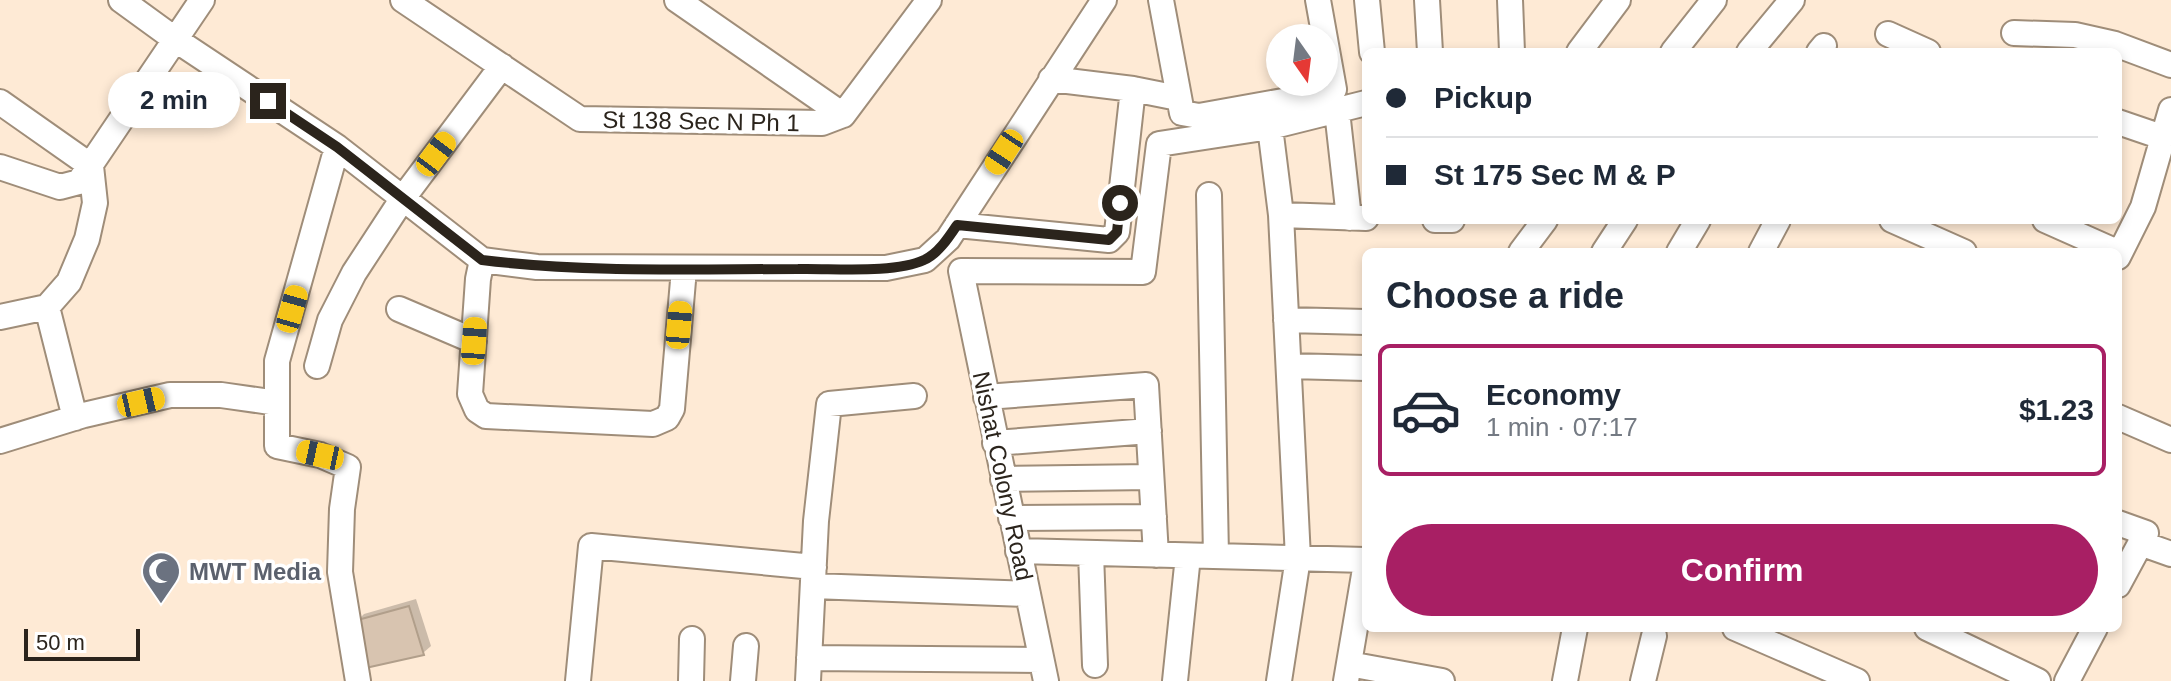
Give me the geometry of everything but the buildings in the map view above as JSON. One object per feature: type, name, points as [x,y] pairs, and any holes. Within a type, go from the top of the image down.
[{"type":"street","points":[[121,0],[337,147],[482,260],[537,267],[684,269],[886,268],[925,260],[953,232],[1104,0]]},
{"type":"street","points":[[0,167],[60,187],[79,182],[202,0]]},
{"type":"street","name":"St 138 Sec N Ph 1","points":[[403,0],[580,119],[822,123],[843,115]]},
{"type":"street","points":[[677,0],[843,115],[929,0]]},
{"type":"street","points":[[1161,0],[1182,113],[1199,116],[1328,93],[1334,89],[1318,0]]},
{"type":"street","points":[[1367,0],[1372,48]]},
{"type":"street","points":[[1427,0],[1430,48]]},
{"type":"street","points":[[1510,0],[1512,48]]},
{"type":"street","points":[[1582,48],[1618,0]]},
{"type":"street","points":[[1676,48],[1714,0]]},
{"type":"street","points":[[1752,48],[1792,0]]},
{"type":"street","points":[[2014,33],[2075,35],[2115,44],[2171,65]]},
{"type":"street","points":[[1888,34],[1919,48]]},
{"type":"street","points":[[317,366],[330,320],[354,273],[403,198],[502,66]]},
{"type":"street","points":[[1051,79],[1178,98]]},
{"type":"street","points":[[953,232],[1109,240],[1117,232],[1133,89]]},
{"type":"street","points":[[0,102],[91,166],[95,203],[87,239],[69,282],[47,307],[0,317]]},
{"type":"street","points":[[1279,681],[1298,558],[1281,215],[1270,127],[1362,104]]},
{"type":"street","points":[[2121,248],[2162,168],[2162,137],[2171,110]]},
{"type":"street","points":[[1281,215],[1358,218],[1337,111]]},
{"type":"street","points":[[2122,123],[2162,137]]},
{"type":"street","name":"Nishat Colony Road","points":[[1044,670],[961,271],[1143,272],[1159,144],[1270,127]]},
{"type":"street","points":[[337,147],[277,361],[277,446],[320,455],[348,467],[342,509],[340,572],[358,681]]},
{"type":"street","points":[[1209,195],[1216,556]]},
{"type":"street","points":[[1524,248],[1542,224]]},
{"type":"street","points":[[1607,248],[1622,224]]},
{"type":"street","points":[[1681,248],[1696,224]]},
{"type":"street","points":[[1763,248],[1776,224]]},
{"type":"street","points":[[1901,224],[1955,248]]},
{"type":"street","points":[[2054,224],[2105,248]]},
{"type":"street","points":[[482,260],[470,394],[477,410],[486,416],[653,424],[662,422],[672,409],[684,269]]},
{"type":"street","points":[[47,307],[75,418]]},
{"type":"street","points":[[399,309],[474,341]]},
{"type":"street","points":[[1286,320],[1362,322]]},
{"type":"street","points":[[1289,366],[1362,368]]},
{"type":"street","points":[[986,397],[1146,385],[1156,555]]},
{"type":"street","points":[[0,441],[75,418],[170,395],[221,395],[277,403]]},
{"type":"street","points":[[914,396],[829,404],[813,576],[808,670],[1044,670]]},
{"type":"street","points":[[2122,418],[2168,433]]},
{"type":"street","points":[[995,443],[1149,431]]},
{"type":"street","points":[[1003,479],[1151,477]]},
{"type":"street","points":[[1011,518],[1154,517]]},
{"type":"street","points":[[2122,524],[2146,533],[2122,577]]},
{"type":"street","points":[[2140,543],[2171,554]]},
{"type":"street","points":[[578,681],[591,546],[813,576],[1028,594]]},
{"type":"street","points":[[1018,551],[1362,562]]},
{"type":"street","points":[[1091,553],[1095,665]]},
{"type":"street","points":[[1175,681],[1188,556]]},
{"type":"street","points":[[1362,585],[1347,673],[1442,681]]},
{"type":"street","points":[[1565,681],[1574,632]]},
{"type":"street","points":[[1744,632],[1857,681]]},
{"type":"street","points":[[1935,632],[2038,681]]},
{"type":"street","points":[[2067,681],[2093,632]]},
{"type":"street","points":[[1643,681],[1654,636]]},
{"type":"street","points":[[691,681],[692,639]]},
{"type":"street","points":[[743,681],[746,646]]},
{"type":"place","name":"MWT Media","points":[[161,605]]},
{"type":"route","points":[[268,101],[337,147],[482,260],[509,264],[684,269],[886,268],[925,260],[948,239],[957,225],[1109,240],[1117,232],[1120,203]]}]
